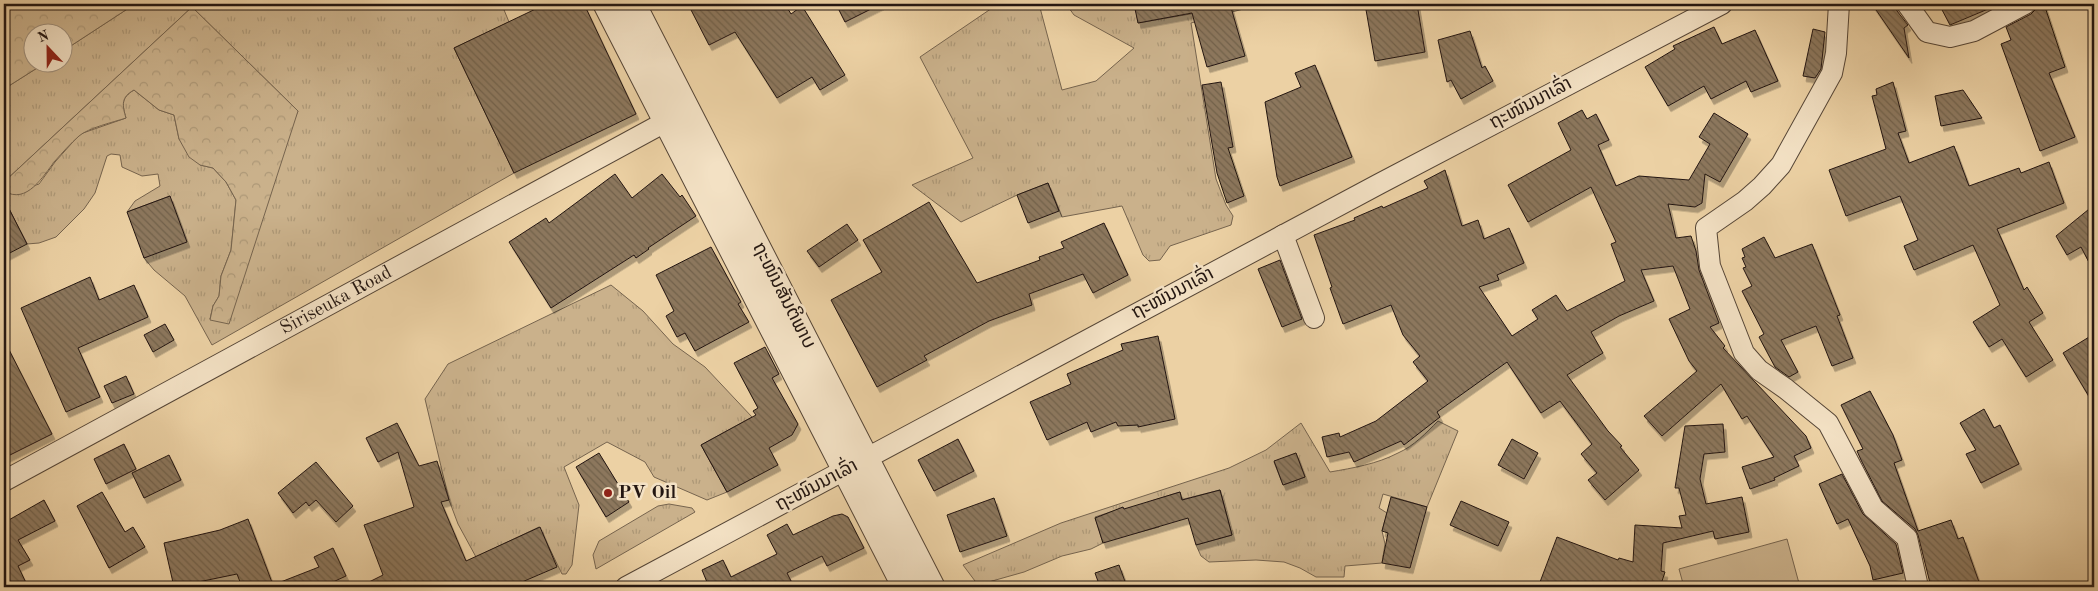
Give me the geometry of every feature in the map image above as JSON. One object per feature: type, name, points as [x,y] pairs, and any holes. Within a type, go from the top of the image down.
[{"type":"street","name":"ຖະໜົນສັນຕິພາບ","points":[[606,4],[905,587]]},
{"type":"street","name":"ຖະໜົນສັນຕິພາບ","points":[[633,4],[932,587]]},
{"type":"street","name":"ຖະໜົນນາເລົ່າ","points":[[626,587],[1283,235],[1722,4]]},
{"type":"street","points":[[1839,4],[1837,45],[1832,73],[1781,165],[1745,201],[1706,228],[1710,266],[1744,353],[1759,370],[1828,423],[1873,508],[1907,538],[1918,587]]},
{"type":"street","points":[[1907,4],[1927,32],[1950,37],[1974,31],[2025,4]]},
{"type":"street","name":"Siriseuka Road","points":[[4,481],[667,121]]},
{"type":"street","points":[[1283,235],[1314,318]]},
{"type":"green space","points":[[4,4],[135,4],[72,45],[72,22],[22,22],[22,72],[31,72],[4,89]]},
{"type":"green space","points":[[135,4],[502,5],[509,22],[454,48],[514,173],[212,345],[185,296],[154,270],[144,258],[170,196],[127,212],[135,201],[160,186],[158,174],[142,176],[122,167],[120,155],[111,154],[107,156],[95,193],[84,209],[56,237],[39,243],[27,244],[4,199],[4,191],[9,194],[39,184],[55,162],[80,134],[126,118],[124,102],[127,96],[134,90],[159,110],[174,115],[179,139],[200,165],[213,168],[226,182],[236,200],[231,250],[221,276],[219,296],[213,306],[210,319],[298,111],[192,7],[4,182],[4,89],[31,72],[72,72],[72,45]]},
{"type":"green space","points":[[998,4],[1039,4],[1062,90],[1096,81],[1134,48],[1074,15],[1066,4],[1135,4],[1138,23],[1248,4],[1247,8],[1191,23],[1216,179],[1226,205],[1233,216],[1231,225],[1170,246],[1160,260],[1149,261],[1143,255],[1122,206],[1062,217],[1048,183],[1017,195],[961,222],[912,185],[973,158],[920,57]]},
{"type":"green space","points":[[192,7],[298,111],[229,324],[210,320],[213,306],[219,296],[221,276],[231,250],[236,200],[226,182],[213,168],[200,165],[189,157],[179,139],[174,115],[159,110],[134,90],[127,95],[124,102],[126,118],[83,133],[55,161],[40,181],[27,192],[12,194],[4,191],[4,182]]},
{"type":"green space","points":[[611,285],[643,311],[673,344],[705,367],[752,417],[701,445],[727,492],[707,500],[654,477],[645,462],[607,442],[564,467],[579,505],[572,565],[566,574],[562,574],[539,527],[476,557],[458,524],[449,500],[425,399],[448,364]]},
{"type":"green space","points":[[1438,421],[1458,431],[1427,507],[1383,494],[1379,508],[1387,513],[1382,531],[1385,544],[1382,563],[1345,566],[1344,577],[1316,577],[1284,562],[1256,560],[1209,562],[1201,556],[1196,545],[1232,535],[1220,490],[1184,499],[1188,518],[1180,492],[1151,501],[1159,527],[1136,533],[1123,508],[1095,517],[1103,543],[1091,549],[1062,556],[1024,572],[978,585],[963,565],[1061,523],[1229,468],[1266,450],[1301,423],[1330,472],[1365,465],[1390,457],[1420,439]],"holes":[[[1296,453],[1305,477],[1283,485],[1274,462]]]},
{"type":"green space","points":[[669,504],[692,508],[695,512],[596,569],[593,555],[599,541],[658,506]]},
{"type":"green space","points":[[1787,539],[1800,587],[1684,587],[1679,569]]},
{"type":"building","points":[[546,4],[584,4],[636,114],[514,173],[454,48]]},
{"type":"building","points":[[688,4],[785,4],[791,14],[802,6],[845,75],[820,90],[812,77],[777,98],[735,32],[709,45]]},
{"type":"building","points":[[836,4],[881,4],[845,22]]},
{"type":"building","points":[[1134,4],[1230,4],[1245,56],[1207,67],[1192,13],[1138,23]]},
{"type":"building","points":[[1365,4],[1417,4],[1425,52],[1375,61]]},
{"type":"building","points":[[1872,4],[1895,4],[1897,11],[1908,25],[1904,28],[1909,58]]},
{"type":"building","points":[[1939,4],[2000,4],[1950,25]]},
{"type":"building","points":[[2037,4],[2044,4],[2065,67],[2049,73],[2075,137],[2040,151],[2001,44],[2011,40],[2006,27],[2031,14]]},
{"type":"building","points":[[1714,27],[1722,44],[1755,30],[1778,81],[1751,92],[1746,81],[1711,99],[1704,86],[1668,106],[1645,67],[1675,49],[1673,46]]},
{"type":"building","points":[[1813,29],[1825,32],[1821,69],[1815,78],[1803,76]]},
{"type":"building","points":[[1470,31],[1482,68],[1485,66],[1493,81],[1461,99],[1451,80],[1447,82],[1438,40]]},
{"type":"building","points":[[1315,65],[1352,157],[1280,186],[1265,102],[1301,87],[1295,73]]},
{"type":"building","points":[[1221,82],[1233,147],[1228,148],[1244,196],[1227,203],[1217,173],[1202,85]]},
{"type":"building","points":[[1893,82],[1906,131],[1898,133],[1909,163],[1954,146],[1969,186],[2019,168],[2021,173],[2049,162],[2064,203],[1997,229],[2024,290],[2027,287],[2043,313],[2029,322],[2053,360],[2026,377],[2002,339],[1989,347],[1973,322],[2000,305],[1973,245],[1914,270],[1904,246],[1918,240],[1900,196],[1846,216],[1829,170],[1886,149],[1872,96],[1877,95],[1876,89]]},
{"type":"building","points":[[1963,90],[1982,118],[1941,126],[1935,96]]},
{"type":"building","points":[[1582,110],[1587,119],[1596,114],[1609,140],[1598,145],[1616,186],[1639,176],[1689,180],[1710,144],[1699,137],[1714,113],[1748,134],[1720,182],[1705,174],[1702,203],[1695,207],[1668,204],[1676,238],[1691,236],[1699,270],[1719,323],[1710,327],[1725,346],[1723,348],[1806,436],[1811,448],[1794,456],[1799,466],[1774,478],[1775,480],[1750,489],[1742,467],[1774,457],[1747,416],[1742,419],[1721,384],[1662,436],[1644,416],[1697,371],[1689,361],[1669,319],[1690,309],[1673,266],[1641,270],[1654,301],[1619,316],[1591,332],[1603,353],[1567,375],[1639,470],[1605,500],[1588,480],[1597,473],[1581,454],[1592,444],[1560,401],[1541,413],[1507,362],[1437,412],[1440,417],[1404,445],[1401,441],[1354,462],[1349,452],[1327,457],[1322,437],[1339,433],[1340,437],[1376,421],[1428,381],[1413,362],[1420,356],[1403,335],[1391,305],[1343,324],[1314,235],[1355,220],[1354,218],[1382,206],[1383,208],[1428,188],[1424,181],[1445,170],[1462,226],[1478,220],[1484,239],[1509,228],[1524,263],[1497,275],[1499,280],[1479,287],[1512,336],[1538,319],[1532,310],[1556,295],[1567,311],[1625,281],[1611,244],[1616,242],[1591,187],[1528,222],[1508,185],[1571,150],[1558,123]]},
{"type":"building","points":[[615,174],[632,198],[662,174],[680,197],[682,195],[696,216],[636,258],[634,255],[551,308],[509,242],[546,218],[549,223]]},
{"type":"building","points":[[1048,183],[1059,211],[1028,223],[1017,195]]},
{"type":"building","points":[[170,196],[187,242],[144,258],[127,212]]},
{"type":"building","points":[[4,199],[27,244],[4,256]]},
{"type":"building","points":[[929,202],[977,283],[1040,260],[1039,257],[1064,248],[1061,242],[1104,223],[1128,275],[1093,293],[1083,274],[1029,294],[1032,305],[989,321],[924,356],[927,360],[877,387],[831,300],[882,272],[863,240]]},
{"type":"building","points":[[2094,205],[2094,272],[2081,247],[2067,255],[2056,236]]},
{"type":"building","points":[[847,224],[858,240],[819,267],[807,251]]},
{"type":"building","points":[[1764,237],[1775,258],[1812,244],[1840,315],[1837,316],[1853,358],[1832,366],[1816,326],[1781,340],[1798,372],[1789,377],[1775,367],[1759,337],[1764,334],[1742,291],[1752,286],[1743,268],[1746,267],[1742,258],[1745,257],[1742,249]]},
{"type":"building","points":[[711,247],[741,302],[738,304],[749,322],[695,351],[685,333],[677,337],[666,316],[674,311],[656,275]]},
{"type":"building","points":[[1280,260],[1302,319],[1282,327],[1258,269]]},
{"type":"building","points":[[90,277],[99,300],[134,285],[148,317],[78,348],[100,397],[66,412],[21,308]]},
{"type":"building","points":[[165,324],[174,340],[153,352],[144,335]]},
{"type":"building","points":[[2094,334],[2094,405],[2063,353]]},
{"type":"building","points":[[1158,336],[1175,419],[1138,427],[1138,425],[1118,426],[1116,422],[1091,432],[1087,422],[1047,440],[1030,402],[1071,384],[1067,374],[1123,350],[1121,344]]},
{"type":"building","points":[[4,340],[52,434],[4,458]]},
{"type":"building","points":[[765,347],[779,374],[772,378],[798,424],[792,435],[769,448],[778,465],[727,492],[701,445],[756,415],[753,411],[758,408],[734,363]]},
{"type":"building","points":[[126,376],[134,394],[112,403],[104,386]]},
{"type":"building","points":[[1870,391],[1893,435],[1902,460],[1894,463],[1918,531],[1951,520],[1958,539],[1963,537],[1979,582],[1965,587],[1931,587],[1918,535],[1915,529],[1882,501],[1857,451],[1863,449],[1841,405]]},
{"type":"building","points":[[1984,409],[1994,428],[2000,425],[2019,464],[1981,483],[1966,454],[1976,450],[1960,423]]},
{"type":"building","points":[[397,423],[419,466],[437,461],[449,500],[441,502],[466,561],[540,527],[557,567],[522,582],[525,587],[359,587],[383,575],[364,525],[414,507],[398,452],[378,462],[366,438]]},
{"type":"building","points":[[1723,424],[1725,452],[1704,454],[1700,479],[1706,504],[1742,497],[1749,532],[1715,539],[1713,531],[1663,543],[1661,571],[1665,572],[1660,587],[1555,587],[1540,582],[1557,537],[1618,560],[1619,558],[1633,562],[1635,525],[1682,528],[1679,516],[1686,515],[1679,488],[1675,488],[1685,426]]},
{"type":"building","points":[[958,439],[974,471],[934,491],[918,460]]},
{"type":"building","points":[[1512,439],[1538,453],[1524,479],[1498,465]]},
{"type":"building","points":[[124,444],[136,469],[106,484],[94,459]]},
{"type":"building","points":[[599,453],[629,502],[606,517],[576,467]]},
{"type":"building","points":[[1296,453],[1305,477],[1283,485],[1274,461]]},
{"type":"building","points":[[169,455],[181,480],[144,498],[132,473]]},
{"type":"building","points":[[316,462],[353,506],[336,522],[316,500],[309,506],[306,502],[293,513],[278,493]]},
{"type":"building","points":[[1842,474],[1863,514],[1896,544],[1903,573],[1873,580],[1870,566],[1848,519],[1837,524],[1819,484]]},
{"type":"building","points":[[1220,490],[1232,535],[1196,545],[1188,518],[1103,543],[1095,518],[1123,507],[1124,509],[1180,492],[1182,500]]},
{"type":"building","points":[[102,492],[125,532],[133,527],[145,547],[109,568],[77,506]]},
{"type":"building","points":[[1391,497],[1427,507],[1410,568],[1382,563],[1388,533],[1382,531]]},
{"type":"building","points":[[994,498],[1007,536],[960,552],[947,515]]},
{"type":"building","points":[[44,500],[55,521],[18,540],[30,560],[18,566],[28,587],[4,587],[4,514],[7,521]]},
{"type":"building","points":[[1461,501],[1509,522],[1498,546],[1450,525]]},
{"type":"building","points":[[842,514],[848,517],[864,548],[827,566],[822,556],[787,573],[794,587],[709,587],[702,570],[723,560],[731,577],[777,554],[767,535],[787,524],[793,535],[833,516]]},
{"type":"building","points":[[248,519],[273,585],[319,567],[314,557],[333,548],[346,576],[322,587],[242,587],[237,574],[174,587],[164,543],[220,530]]},
{"type":"building","points":[[1119,565],[1127,587],[1100,587],[1095,573]]},
{"type":"waterway","points":[[2081,587],[2091,582]]},
{"type":"place","name":"PV Oil","points":[[608,493]]}]
